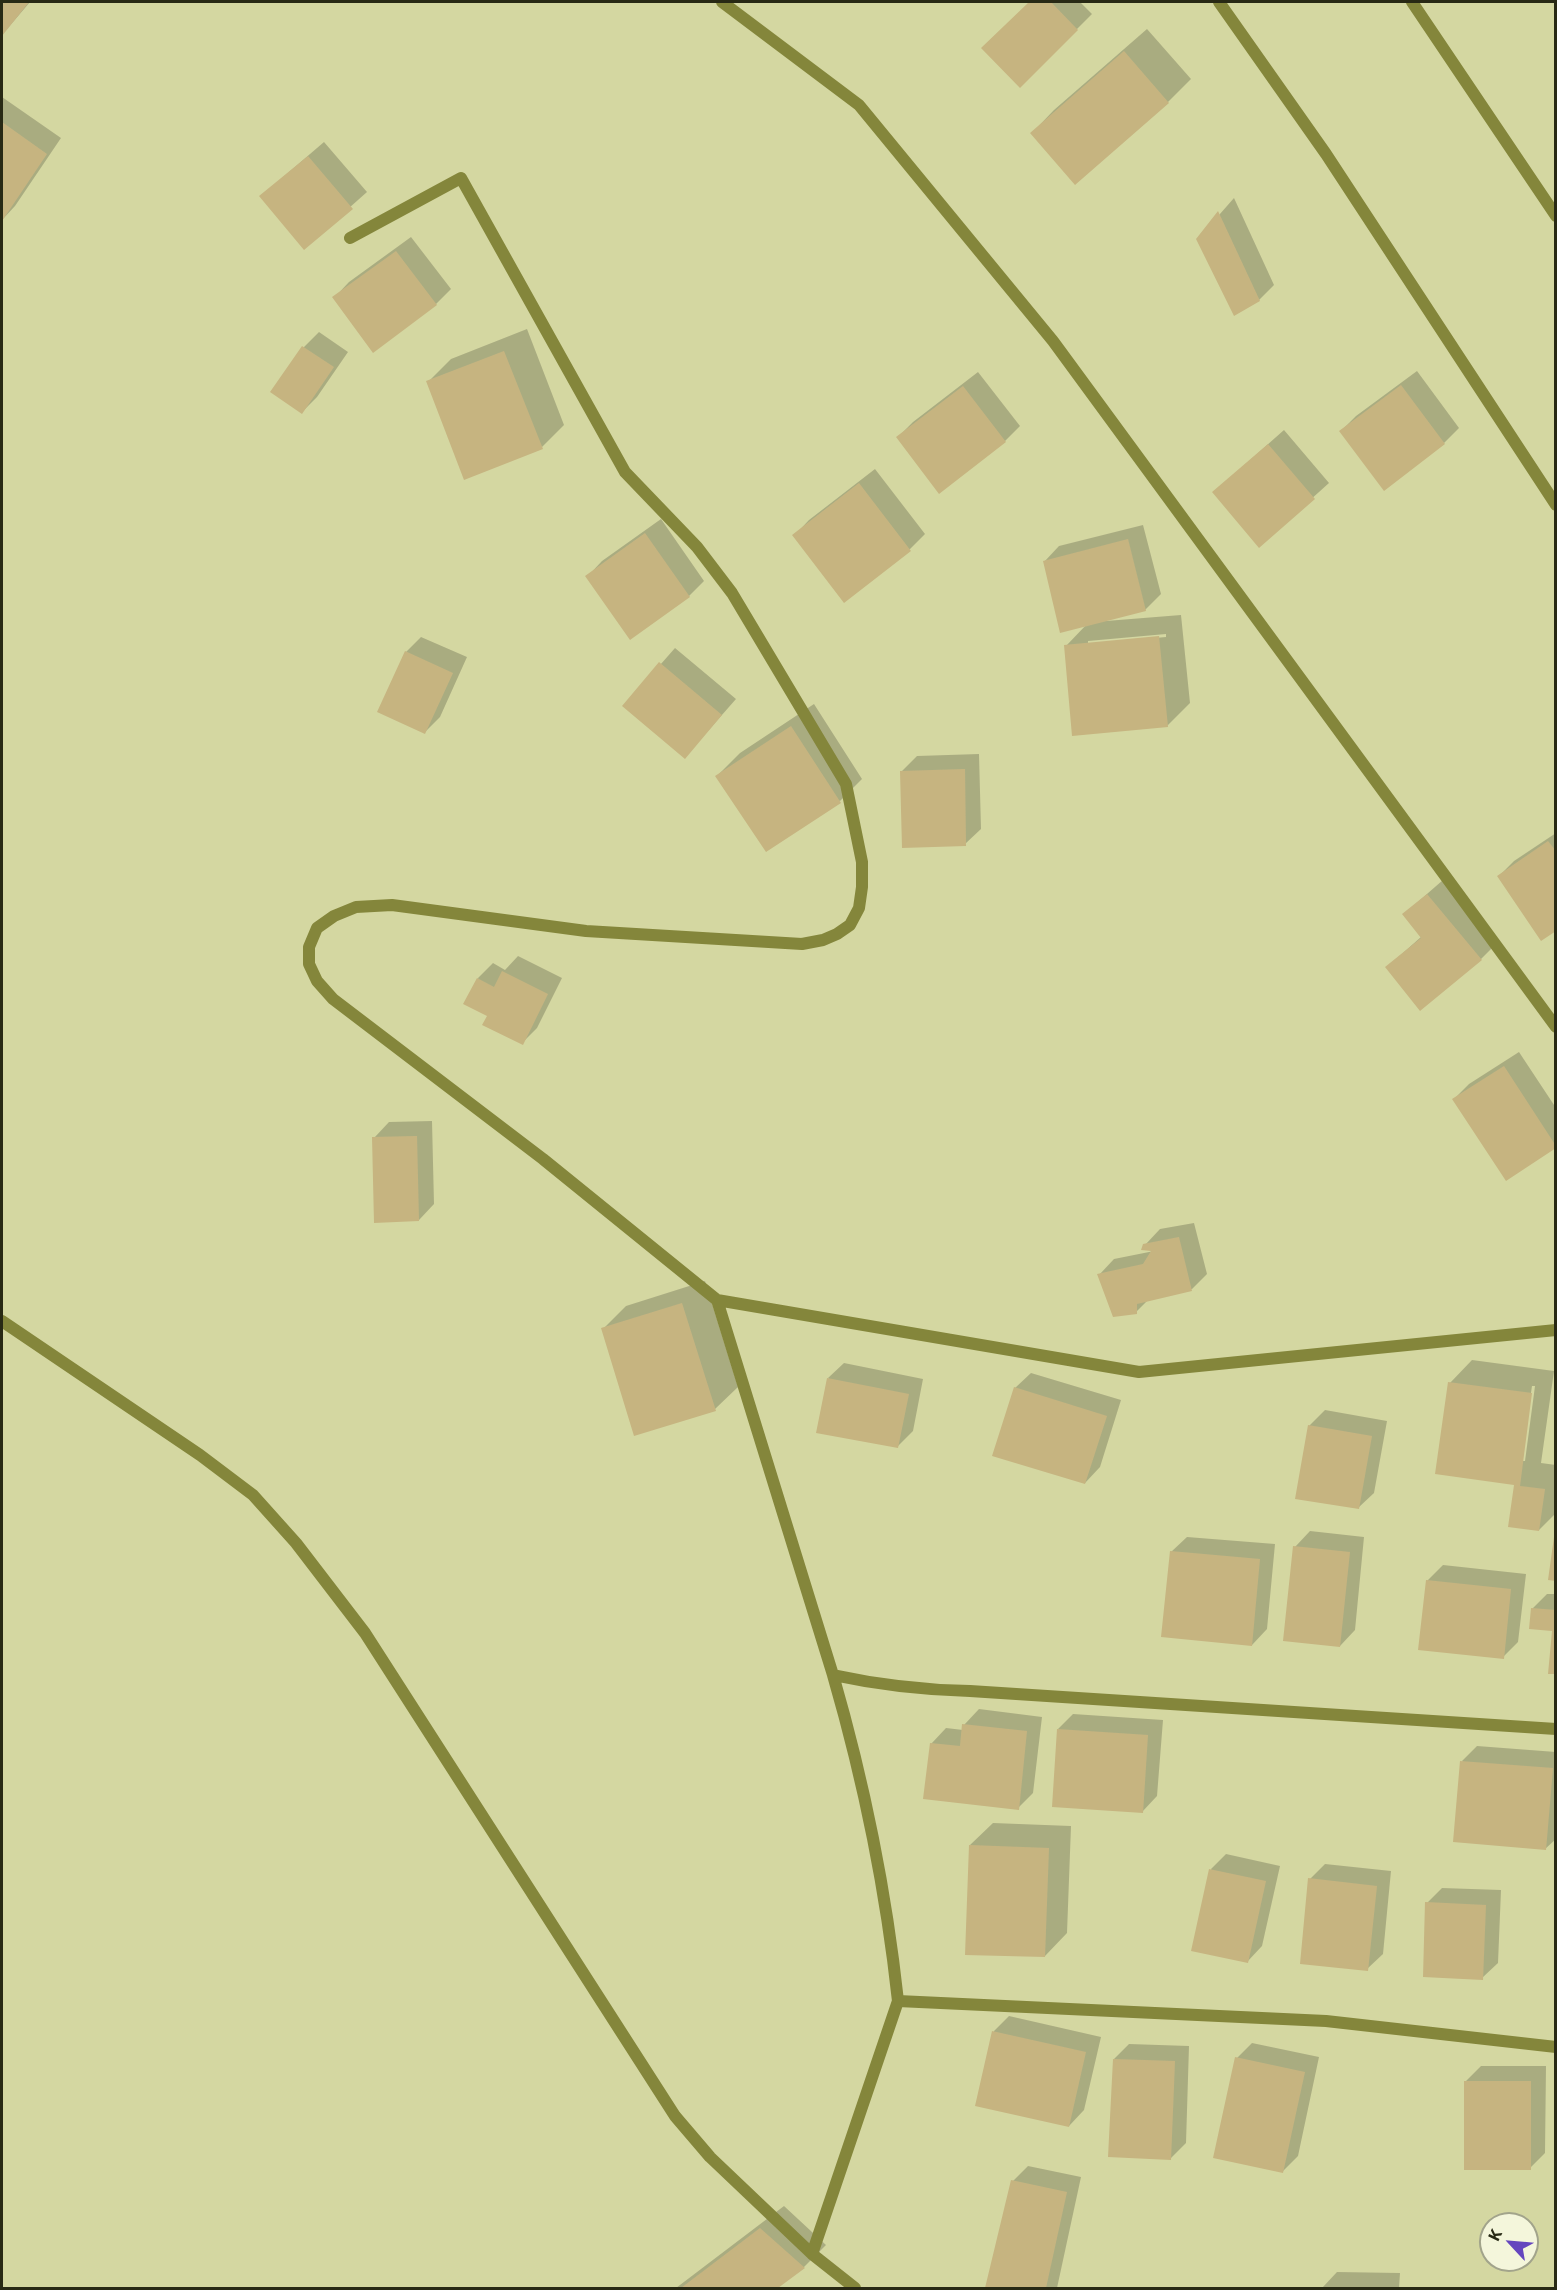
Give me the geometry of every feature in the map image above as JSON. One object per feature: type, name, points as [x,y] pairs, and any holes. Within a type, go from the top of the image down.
[{"type":"street","points":[[722,2],[859,105],[1053,340],[1556,1027]]},
{"type":"street","points":[[1219,2],[1326,154],[1556,505]]},
{"type":"street","points":[[1412,2],[1556,216]]},
{"type":"street","points":[[350,237],[461,178],[626,472],[697,547],[732,593],[846,784],[862,862],[860,908],[850,925],[824,940],[802,944],[586,931],[392,904],[356,907],[334,916],[317,928],[309,947],[309,964],[317,981],[333,999],[543,1160],[717,1300],[1139,1372],[1556,1330]]},
{"type":"street","points":[[717,1300],[854,1748],[877,1851],[892,1941],[898,2001],[812,2254]]},
{"type":"street","points":[[2,1322],[200,1455],[253,1496],[296,1543],[365,1633],[675,2116],[710,2157],[812,2254],[855,2289]]},
{"type":"street","points":[[833,1675],[874,1684],[919,1690],[970,1691],[1556,1729]]},
{"type":"street","points":[[898,2001],[1326,2021],[1556,2047]]},
{"type":"building","points":[[2,2],[29,2],[2,36]]},
{"type":"building","points":[[1029,2],[1051,2],[1078,30],[1020,88],[981,48]]},
{"type":"building","points":[[1124,51],[1169,103],[1075,185],[1030,133]]},
{"type":"building","points":[[2,122],[47,154],[2,221]]},
{"type":"building","points":[[308,156],[353,209],[304,250],[259,196]]},
{"type":"building","points":[[1218,211],[1260,301],[1234,316],[1196,239]]},
{"type":"building","points":[[396,251],[437,305],[373,353],[332,297]]},
{"type":"building","points":[[302,346],[334,367],[302,414],[270,392]]},
{"type":"building","points":[[504,351],[543,449],[464,480],[426,381]]},
{"type":"building","points":[[1401,385],[1445,444],[1384,491],[1339,431]]},
{"type":"building","points":[[963,386],[1006,442],[939,494],[896,437]]},
{"type":"building","points":[[1268,444],[1315,499],[1259,548],[1212,492]]},
{"type":"building","points":[[859,483],[911,551],[844,603],[792,535]]},
{"type":"building","points":[[645,533],[690,597],[630,640],[585,576]]},
{"type":"building","points":[[1128,539],[1146,611],[1060,633],[1043,561]]},
{"type":"building","points":[[1159,636],[1168,727],[1072,736],[1064,645]]},
{"type":"building","points":[[405,651],[453,673],[425,734],[377,712]]},
{"type":"building","points":[[659,662],[722,715],[685,759],[622,706]]},
{"type":"building","points":[[791,726],[841,803],[766,852],[715,776]]},
{"type":"building","points":[[965,769],[966,846],[902,848],[900,771]]},
{"type":"building","points":[[1548,841],[1556,851],[1556,931],[1541,941],[1497,876]]},
{"type":"building","points":[[1427,894],[1482,960],[1420,1011],[1385,967],[1421,938],[1402,914]]},
{"type":"building","points":[[502,971],[548,994],[523,1045],[482,1025],[487,1016],[463,1004],[477,978],[494,987]]},
{"type":"building","points":[[1504,1066],[1556,1146],[1506,1181],[1452,1099]]},
{"type":"building","points":[[417,1136],[419,1221],[374,1223],[372,1137]]},
{"type":"building","points":[[1179,1237],[1192,1291],[1137,1304],[1137,1314],[1113,1317],[1097,1274],[1143,1264],[1151,1251],[1141,1250],[1143,1244]]},
{"type":"building","points":[[682,1303],[716,1411],[634,1436],[601,1328]]},
{"type":"building","points":[[827,1378],[909,1394],[898,1448],[816,1433]]},
{"type":"building","points":[[1448,1382],[1532,1393],[1520,1486],[1545,1489],[1539,1531],[1508,1527],[1514,1485],[1435,1474]]},
{"type":"building","points":[[1014,1387],[1107,1416],[1085,1484],[992,1456]]},
{"type":"building","points":[[1308,1425],[1372,1436],[1359,1509],[1295,1499]]},
{"type":"building","points":[[1554,1537],[1556,1537],[1556,1581],[1548,1580]]},
{"type":"building","points":[[1293,1546],[1350,1552],[1340,1647],[1283,1641]]},
{"type":"building","points":[[1170,1551],[1260,1559],[1252,1646],[1161,1637]]},
{"type":"building","points":[[1426,1580],[1511,1589],[1504,1659],[1418,1650]]},
{"type":"building","points":[[1531,1608],[1556,1610],[1556,1674],[1548,1674],[1552,1631],[1529,1629]]},
{"type":"building","points":[[962,1724],[1027,1731],[1019,1810],[923,1799],[930,1743],[960,1746]]},
{"type":"building","points":[[1057,1729],[1148,1735],[1143,1813],[1052,1807]]},
{"type":"building","points":[[1460,1761],[1553,1768],[1546,1850],[1453,1842]]},
{"type":"building","points":[[969,1845],[1049,1848],[1045,1957],[965,1955]]},
{"type":"building","points":[[1209,1869],[1266,1881],[1248,1963],[1191,1951]]},
{"type":"building","points":[[1308,1878],[1377,1886],[1368,1971],[1300,1964]]},
{"type":"building","points":[[1425,1902],[1486,1905],[1483,1980],[1423,1977]]},
{"type":"building","points":[[992,2031],[1086,2052],[1069,2127],[975,2106]]},
{"type":"building","points":[[1235,2057],[1305,2072],[1283,2173],[1213,2158]]},
{"type":"building","points":[[1113,2059],[1175,2061],[1171,2160],[1108,2157]]},
{"type":"building","points":[[1464,2081],[1531,2081],[1531,2170],[1464,2170]]},
{"type":"building","points":[[1011,2180],[1067,2192],[1046,2288],[985,2288]]},
{"type":"building","points":[[760,2228],[805,2268],[778,2288],[681,2288]]}]
